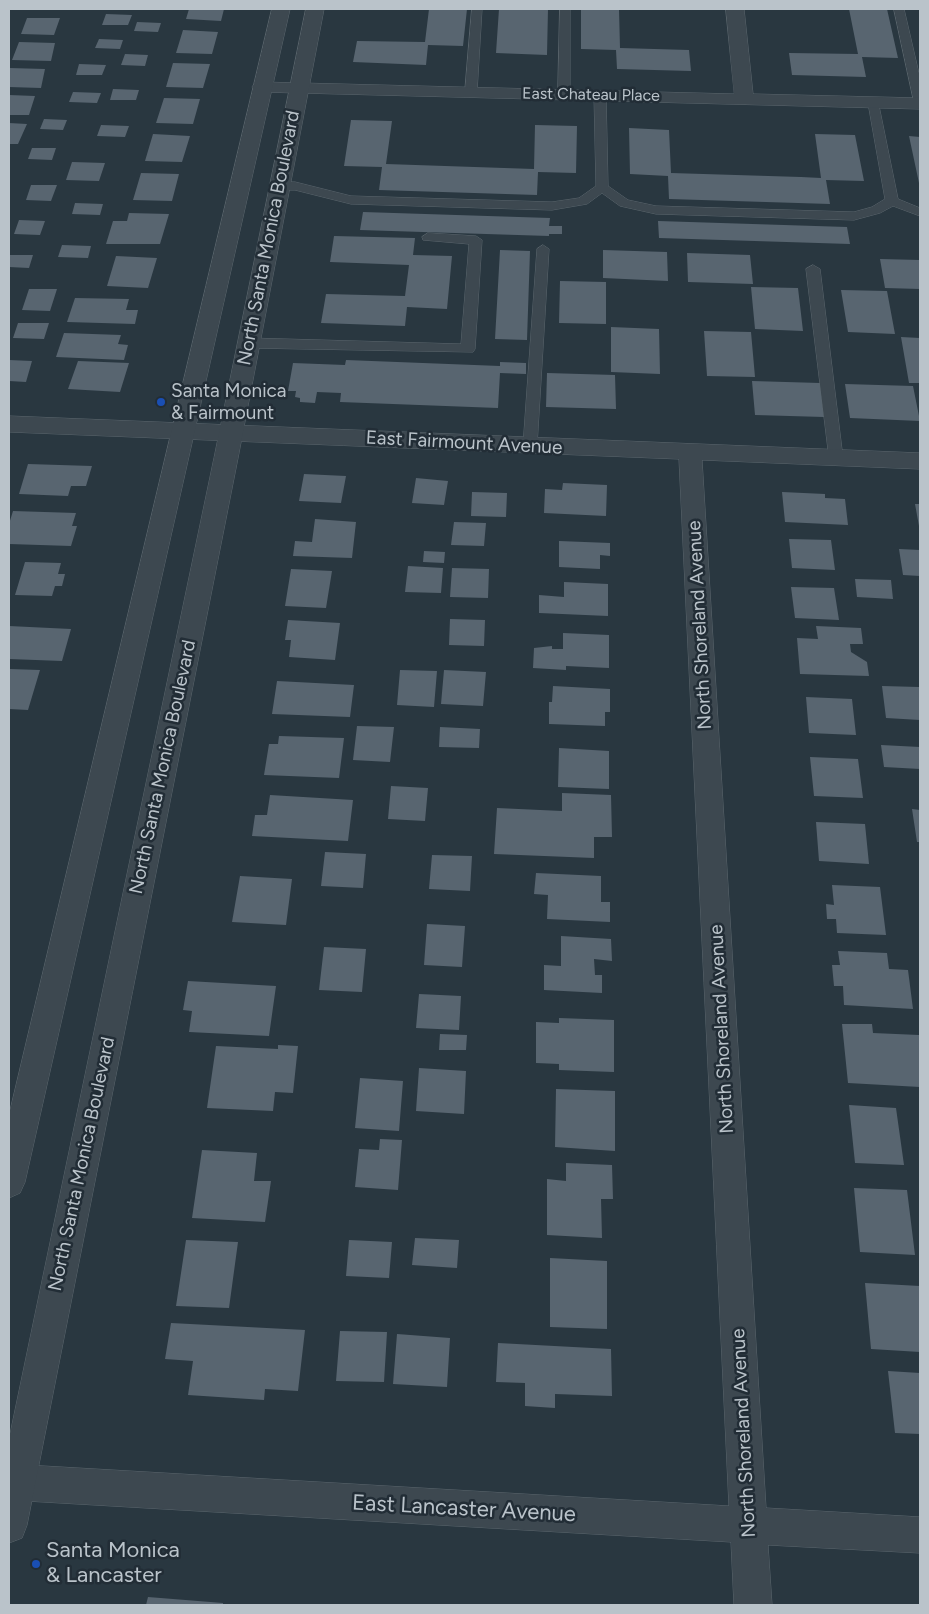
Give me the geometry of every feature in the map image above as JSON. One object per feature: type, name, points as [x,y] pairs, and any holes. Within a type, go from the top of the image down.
[{"type":"street","name":"North Santa Monica Boulevard","points":[[9,1182],[281,9]]},
{"type":"street","name":"North Santa Monica Boulevard","points":[[9,1525],[13,1483],[231,433],[315,9]]},
{"type":"street","points":[[735,9],[744,99]]},
{"type":"street","name":"East Chateau Place","points":[[262,87],[920,103]]},
{"type":"street","name":"East Fairmount Avenue","points":[[9,424],[920,461]]},
{"type":"street","name":"North Shoreland Avenue","points":[[690,453],[753,1605]]},
{"type":"street","name":"East Lancaster Avenue","points":[[13,1483],[920,1535]]},
{"type":"lane","points":[[471,92],[477,9]]},
{"type":"lane","points":[[564,94],[566,9]]},
{"type":"lane","points":[[899,9],[920,103]]},
{"type":"lane","points":[[600,95],[602,187]]},
{"type":"lane","points":[[874,103],[892,201]]},
{"type":"lane","points":[[279,186],[296,186],[351,200],[552,206],[583,201],[602,187]]},
{"type":"lane","points":[[602,187],[624,203],[656,210],[854,216],[876,210],[892,201]]},
{"type":"lane","points":[[892,201],[920,212]]},
{"type":"lane","points":[[249,342],[468,349],[476,240],[428,238]]},
{"type":"lane","points":[[530,446],[543,249]]},
{"type":"lane","points":[[813,269],[836,458]]},
{"type":"building","points":[[189,9],[224,9],[221,21],[186,19]]},
{"type":"building","points":[[429,9],[467,9],[463,46],[428,45],[426,65],[353,62],[357,41],[425,42]]},
{"type":"building","points":[[499,9],[548,9],[547,55],[496,53]]},
{"type":"building","points":[[581,9],[619,9],[620,48],[689,50],[691,71],[617,69],[616,50],[581,49]]},
{"type":"building","points":[[849,9],[887,9],[898,58],[862,57],[866,77],[792,75],[789,53],[858,54]]},
{"type":"building","points":[[106,14],[132,15],[128,25],[102,25]]},
{"type":"building","points":[[27,18],[60,18],[54,35],[21,34]]},
{"type":"building","points":[[137,22],[161,23],[158,32],[134,31]]},
{"type":"building","points":[[183,30],[218,32],[212,54],[176,53]]},
{"type":"building","points":[[99,39],[123,40],[120,49],[95,48]]},
{"type":"building","points":[[19,42],[55,43],[51,61],[12,60]]},
{"type":"building","points":[[125,54],[148,55],[145,66],[121,65]]},
{"type":"building","points":[[173,63],[210,64],[203,88],[166,87]]},
{"type":"building","points":[[79,64],[106,65],[102,75],[76,75]]},
{"type":"building","points":[[9,68],[45,69],[41,88],[9,87]]},
{"type":"building","points":[[113,89],[139,90],[136,100],[110,100]]},
{"type":"building","points":[[73,92],[101,93],[97,103],[69,102]]},
{"type":"building","points":[[9,95],[35,96],[29,115],[9,115]]},
{"type":"building","points":[[164,98],[200,99],[193,124],[156,123]]},
{"type":"building","points":[[44,119],[67,120],[63,130],[40,129]]},
{"type":"building","points":[[351,120],[392,121],[386,164],[534,169],[535,125],[577,126],[576,173],[538,172],[537,195],[379,190],[382,167],[344,166]]},
{"type":"building","points":[[9,123],[27,124],[18,144],[9,144]]},
{"type":"building","points":[[101,125],[129,126],[125,137],[97,136]]},
{"type":"building","points":[[629,128],[669,130],[671,173],[821,178],[815,134],[855,135],[864,181],[826,180],[830,204],[669,199],[668,176],[630,174]]},
{"type":"building","points":[[153,134],[190,136],[182,162],[145,161]]},
{"type":"building","points":[[909,136],[920,137],[920,183],[919,183]]},
{"type":"building","points":[[32,148],[56,148],[52,160],[28,159]]},
{"type":"building","points":[[72,162],[105,163],[99,181],[66,180]]},
{"type":"building","points":[[141,173],[179,174],[172,201],[133,200]]},
{"type":"building","points":[[31,185],[57,185],[51,201],[26,200]]},
{"type":"building","points":[[75,203],[103,204],[100,215],[72,214]]},
{"type":"building","points":[[363,212],[550,218],[549,226],[562,226],[562,234],[549,234],[549,236],[360,230]]},
{"type":"building","points":[[129,213],[169,214],[160,244],[106,244],[113,221],[127,221]]},
{"type":"building","points":[[19,220],[45,221],[40,235],[14,234]]},
{"type":"building","points":[[658,221],[847,227],[850,244],[659,238]]},
{"type":"building","points":[[334,236],[415,238],[413,255],[452,256],[447,309],[407,307],[405,326],[321,323],[326,294],[405,296],[409,265],[330,262]]},
{"type":"building","points":[[62,245],[91,246],[88,258],[58,257]]},
{"type":"building","points":[[500,250],[530,251],[527,340],[495,339]]},
{"type":"building","points":[[603,250],[667,252],[668,281],[603,278]]},
{"type":"building","points":[[687,253],[750,255],[753,284],[688,282]]},
{"type":"building","points":[[9,255],[33,255],[29,268],[9,267]]},
{"type":"building","points":[[116,256],[157,258],[148,288],[107,286]]},
{"type":"building","points":[[880,259],[920,260],[920,289],[885,288]]},
{"type":"building","points":[[560,281],[606,282],[606,324],[559,323]]},
{"type":"building","points":[[751,287],[798,288],[803,331],[755,329]]},
{"type":"building","points":[[29,289],[57,289],[50,311],[22,310]]},
{"type":"building","points":[[841,290],[887,291],[895,334],[848,332]]},
{"type":"building","points":[[75,298],[129,299],[126,310],[138,310],[135,324],[67,322]]},
{"type":"building","points":[[18,323],[49,323],[44,339],[13,338]]},
{"type":"building","points":[[611,327],[659,329],[660,374],[611,372]]},
{"type":"building","points":[[704,331],[751,332],[755,377],[707,376]]},
{"type":"building","points":[[64,333],[121,335],[118,344],[128,345],[124,360],[56,357]]},
{"type":"building","points":[[901,337],[920,338],[920,383],[909,383]]},
{"type":"building","points":[[9,360],[32,361],[26,382],[9,381]]},
{"type":"building","points":[[346,360],[500,366],[500,362],[526,363],[526,374],[500,373],[498,408],[340,402],[341,393],[317,392],[315,403],[300,402],[300,398],[295,397],[296,391],[288,391],[293,363],[345,365]]},
{"type":"building","points":[[78,361],[129,363],[120,392],[68,389]]},
{"type":"building","points":[[547,373],[615,375],[616,409],[546,407]]},
{"type":"building","points":[[752,381],[820,383],[824,417],[755,415]]},
{"type":"building","points":[[845,384],[913,386],[920,421],[850,418]]},
{"type":"building","points":[[28,464],[92,466],[86,486],[71,486],[68,496],[19,494]]},
{"type":"building","points":[[304,474],[346,476],[341,503],[299,501]]},
{"type":"building","points":[[416,478],[448,481],[444,505],[412,503]]},
{"type":"building","points":[[563,483],[607,485],[606,516],[544,513],[545,489],[562,490]]},
{"type":"building","points":[[472,492],[507,493],[506,517],[471,516]]},
{"type":"building","points":[[782,492],[825,494],[825,498],[845,499],[848,525],[785,522]]},
{"type":"building","points":[[915,504],[920,504],[920,526],[919,526]]},
{"type":"building","points":[[13,511],[76,513],[72,526],[77,526],[71,546],[9,544],[9,524]]},
{"type":"building","points":[[315,519],[356,522],[352,558],[293,556],[295,541],[312,542]]},
{"type":"building","points":[[454,522],[486,523],[484,546],[451,545]]},
{"type":"building","points":[[789,539],[831,540],[835,570],[792,568]]},
{"type":"building","points":[[559,541],[610,543],[610,556],[600,555],[600,569],[559,567]]},
{"type":"building","points":[[899,549],[920,550],[920,576],[903,575]]},
{"type":"building","points":[[424,551],[445,552],[444,563],[423,562]]},
{"type":"building","points":[[25,562],[61,563],[58,574],[65,574],[62,586],[55,586],[52,596],[15,595]]},
{"type":"building","points":[[408,566],[443,568],[441,593],[405,592]]},
{"type":"building","points":[[452,568],[489,569],[488,598],[450,597]]},
{"type":"building","points":[[291,569],[332,571],[326,608],[285,606]]},
{"type":"building","points":[[855,579],[891,580],[893,599],[857,597]]},
{"type":"building","points":[[564,582],[608,584],[608,616],[539,613],[539,595],[564,597]]},
{"type":"building","points":[[791,587],[834,588],[839,620],[795,618]]},
{"type":"building","points":[[450,619],[485,620],[484,646],[449,645]]},
{"type":"building","points":[[288,620],[340,623],[335,660],[289,657],[291,640],[285,640]]},
{"type":"building","points":[[9,626],[71,629],[62,661],[9,659]]},
{"type":"building","points":[[816,626],[861,628],[863,644],[850,644],[851,652],[867,662],[869,676],[800,674],[797,638],[818,639]]},
{"type":"building","points":[[563,633],[609,635],[609,668],[566,666],[566,670],[533,668],[534,648],[552,646],[552,649],[563,649]]},
{"type":"building","points":[[9,669],[40,670],[28,710],[9,709]]},
{"type":"building","points":[[400,670],[437,671],[434,707],[397,705]]},
{"type":"building","points":[[444,670],[486,672],[483,706],[441,704]]},
{"type":"building","points":[[277,681],[354,685],[350,717],[272,714]]},
{"type":"building","points":[[553,686],[610,689],[610,712],[605,712],[605,726],[549,724],[549,702],[552,702]]},
{"type":"building","points":[[882,686],[919,687],[920,720],[886,718]]},
{"type":"building","points":[[806,697],[852,699],[856,735],[809,733]]},
{"type":"building","points":[[357,726],[394,727],[390,762],[353,760]]},
{"type":"building","points":[[440,727],[480,729],[479,748],[439,747]]},
{"type":"building","points":[[279,736],[344,738],[339,778],[264,775],[269,744],[278,744]]},
{"type":"building","points":[[881,745],[920,747],[920,769],[884,767]]},
{"type":"building","points":[[559,748],[609,751],[609,789],[558,787]]},
{"type":"building","points":[[810,757],[858,759],[863,798],[814,796]]},
{"type":"building","points":[[391,786],[428,788],[425,821],[388,819]]},
{"type":"building","points":[[562,793],[611,795],[612,837],[594,837],[594,858],[494,854],[497,808],[562,811]]},
{"type":"building","points":[[270,795],[353,800],[348,841],[252,836],[255,815],[267,815]]},
{"type":"building","points":[[912,809],[920,810],[920,842],[917,842]]},
{"type":"building","points":[[816,822],[865,824],[869,864],[819,861]]},
{"type":"building","points":[[325,852],[366,854],[363,888],[321,886]]},
{"type":"building","points":[[432,855],[472,856],[470,891],[429,889]]},
{"type":"building","points":[[536,873],[601,876],[601,902],[610,902],[610,922],[547,919],[548,895],[534,894]]},
{"type":"building","points":[[240,876],[292,879],[286,925],[232,922]]},
{"type":"building","points":[[832,885],[880,887],[886,935],[837,933],[836,919],[827,919],[826,904],[834,905]]},
{"type":"building","points":[[427,924],[465,926],[462,967],[424,965]]},
{"type":"building","points":[[561,936],[611,939],[612,961],[594,959],[595,975],[602,975],[602,993],[544,990],[544,965],[561,966]]},
{"type":"building","points":[[324,947],[366,949],[362,992],[319,990]]},
{"type":"building","points":[[838,951],[887,953],[889,969],[908,970],[913,1009],[844,1005],[843,986],[834,986],[832,965],[840,965]]},
{"type":"building","points":[[188,981],[276,986],[269,1036],[189,1032],[192,1011],[183,1010]]},
{"type":"building","points":[[419,994],[461,996],[459,1030],[416,1028]]},
{"type":"building","points":[[559,1018],[614,1020],[614,1072],[559,1070],[559,1064],[536,1063],[536,1022],[559,1023]]},
{"type":"building","points":[[842,1024],[872,1024],[873,1033],[919,1035],[920,1087],[848,1083]]},
{"type":"building","points":[[440,1034],[467,1035],[466,1050],[439,1050]]},
{"type":"building","points":[[278,1045],[298,1046],[293,1093],[275,1092],[273,1111],[207,1108],[216,1046],[278,1049]]},
{"type":"building","points":[[419,1068],[466,1071],[464,1114],[416,1111]]},
{"type":"building","points":[[360,1078],[403,1081],[399,1131],[355,1128]]},
{"type":"building","points":[[556,1089],[615,1091],[615,1151],[555,1147]]},
{"type":"building","points":[[849,1105],[896,1108],[904,1165],[855,1163]]},
{"type":"building","points":[[380,1139],[402,1140],[398,1190],[355,1187],[359,1149],[379,1150]]},
{"type":"building","points":[[202,1150],[257,1153],[254,1181],[271,1181],[265,1222],[192,1218]]},
{"type":"building","points":[[566,1163],[612,1165],[613,1199],[601,1199],[602,1238],[547,1235],[547,1179],[566,1181]]},
{"type":"building","points":[[854,1188],[907,1190],[915,1255],[860,1252]]},
{"type":"building","points":[[415,1238],[459,1240],[457,1268],[412,1265]]},
{"type":"building","points":[[186,1240],[238,1242],[229,1308],[176,1306]]},
{"type":"building","points":[[349,1240],[392,1242],[389,1278],[346,1276]]},
{"type":"building","points":[[550,1258],[607,1261],[607,1329],[550,1327]]},
{"type":"building","points":[[865,1283],[920,1286],[920,1352],[871,1349]]},
{"type":"building","points":[[171,1323],[305,1330],[298,1391],[265,1389],[264,1400],[188,1395],[193,1361],[165,1359]]},
{"type":"building","points":[[340,1331],[387,1332],[384,1382],[336,1381]]},
{"type":"building","points":[[397,1334],[450,1338],[447,1387],[393,1384]]},
{"type":"building","points":[[498,1343],[611,1349],[612,1396],[555,1394],[555,1408],[525,1406],[525,1383],[496,1382]]},
{"type":"building","points":[[888,1371],[920,1373],[920,1434],[895,1433]]},
{"type":"building","points":[[148,1597],[223,1603],[223,1605],[146,1605]]},
{"type":"place","name":"Santa Monica & Fairmount","points":[[161,402]]},
{"type":"place","name":"Santa Monica & Lancaster","points":[[36,1564]]}]
